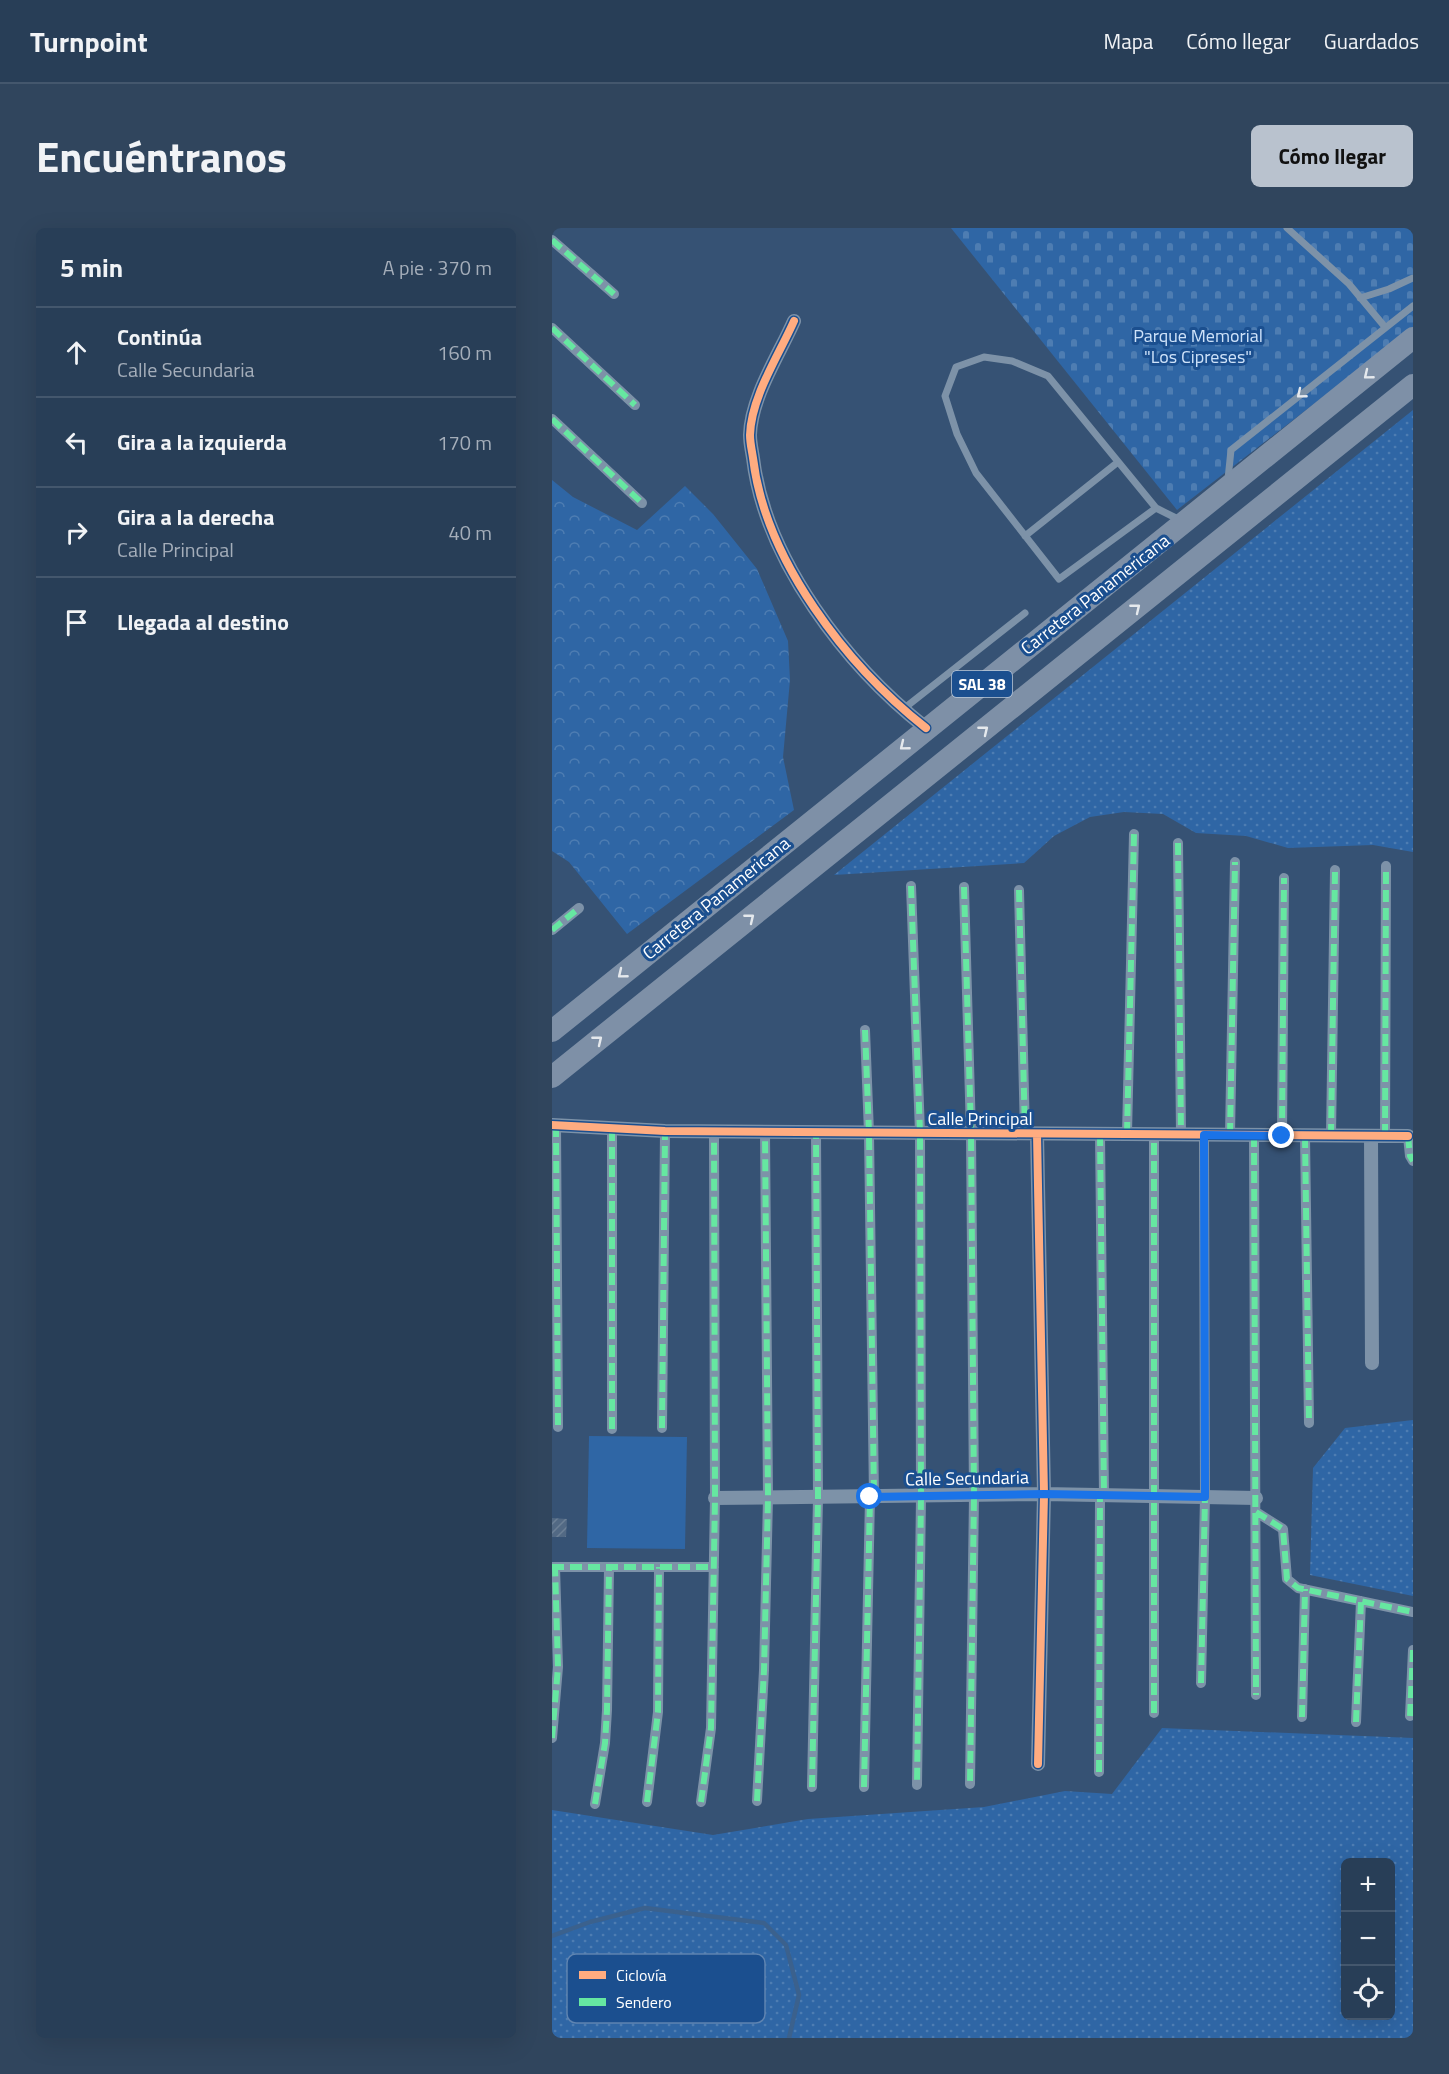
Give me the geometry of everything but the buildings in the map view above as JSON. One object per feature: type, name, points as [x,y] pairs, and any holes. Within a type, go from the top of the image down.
[{"type":"highway","name":"Carretera Panamericana","points":[[552,1031],[1413,338]]},
{"type":"highway","name":"Carretera Panamericana","points":[[552,1077],[1413,385]]},
{"type":"highway","points":[[849,791],[873,819]]},
{"type":"street","points":[[552,240],[614,294]]},
{"type":"street","points":[[794,321],[757,400],[750,435],[756,482],[772,532],[786,561],[821,619],[876,684],[902,710],[926,728]]},
{"type":"street","points":[[552,327],[635,405]]},
{"type":"street","points":[[552,419],[642,503]]},
{"type":"street","points":[[1127,1134],[1134,834]]},
{"type":"street","points":[[1178,843],[1181,1135]]},
{"type":"street","points":[[1230,1135],[1235,862]]},
{"type":"street","points":[[1372,1363],[1386,866]]},
{"type":"street","points":[[1330,1136],[1335,870]]},
{"type":"street","points":[[1282,1136],[1284,878]]},
{"type":"street","points":[[911,886],[920,1133],[921,1497],[917,1785]]},
{"type":"street","points":[[964,887],[971,1133],[974,1496],[970,1784]]},
{"type":"street","points":[[1019,890],[1031,1134],[1044,1494],[1038,1764]]},
{"type":"street","points":[[552,930],[579,908]]},
{"type":"street","points":[[864,1787],[872,1497],[869,1133],[865,1030]]},
{"type":"street","points":[[612,1130],[612,1429]]},
{"type":"street","name":"Calle Principal","points":[[554,1132],[612,1130],[1408,1136]]},
{"type":"street","points":[[662,1428],[665,1131]]},
{"type":"street","points":[[701,1802],[711,1728],[715,1498],[714,1131]]},
{"type":"street","points":[[554,1132],[558,1426]]},
{"type":"street","points":[[757,1801],[764,1670],[768,1498],[765,1132]]},
{"type":"street","points":[[812,1787],[818,1497],[816,1132]]},
{"type":"street","points":[[1100,1134],[1102,1495],[1100,1772]]},
{"type":"street","points":[[1154,1135],[1154,1713]]},
{"type":"street","points":[[1202,1683],[1205,1497],[1204,1135]]},
{"type":"street","points":[[1254,1135],[1256,1695]]},
{"type":"street","points":[[1305,1136],[1309,1423]]},
{"type":"street","points":[[1408,1136],[1410,1156],[1413,1161]]},
{"type":"street","name":"Calle Secundaria","points":[[715,1498],[1044,1494],[1205,1497],[1256,1505]]},
{"type":"street","points":[[1256,1505],[1283,1529],[1287,1580],[1298,1588],[1413,1612]]},
{"type":"street","points":[[552,1738],[558,1667],[554,1567],[714,1567]]},
{"type":"street","points":[[595,1804],[608,1710],[609,1567]]},
{"type":"street","points":[[646,1802],[658,1712],[658,1567]]},
{"type":"street","points":[[1302,1717],[1305,1589]]},
{"type":"street","points":[[1356,1722],[1361,1601]]},
{"type":"street","points":[[1410,1716],[1413,1650]]},
{"type":"lane","points":[[1287,228],[1349,284],[1384,327]]},
{"type":"lane","points":[[1360,298],[1389,289],[1413,278]]},
{"type":"lane","points":[[1227,489],[1231,450],[1413,306]]},
{"type":"lane","points":[[1156,508],[1059,579],[976,473],[957,434],[945,396],[956,367],[984,357],[1012,361],[1048,376],[1156,508],[1185,522]]},
{"type":"lane","points":[[1025,536],[1118,462]]},
{"type":"lane","points":[[902,710],[1025,613]]},
{"type":"green space","name":"Parque Memorial \"Los Cipreses\"","points":[[951,228],[1413,228],[1413,327],[1177,510]]},
{"type":"green space","points":[[1413,410],[1413,852],[1373,845],[1288,848],[1246,836],[1196,833],[1163,814],[1124,812],[1090,817],[1054,836],[1024,863],[834,875]]},
{"type":"green space","points":[[552,480],[573,497],[637,530],[685,486],[713,514],[757,569],[788,641],[790,680],[783,757],[794,810],[627,934],[569,862],[552,851]]},
{"type":"green space","points":[[1413,1420],[1413,1596],[1310,1575],[1313,1468],[1345,1428]]},
{"type":"green space","points":[[589,1436],[687,1437],[685,1549],[587,1548]]},
{"type":"green space","points":[[1162,1728],[1413,1738],[1413,2038],[552,2038],[552,1810],[713,1835],[808,1819],[984,1807],[1065,1791],[1112,1794]]},
{"type":"waterway","points":[[552,1936],[590,1922],[645,1908],[764,1923],[786,1945],[799,1995],[789,2038]]},
{"type":"marked path","points":[[552,240],[614,294]]},
{"type":"marked path","points":[[552,328],[635,405]]},
{"type":"marked path","points":[[552,419],[642,503]]},
{"type":"marked path","points":[[1127,1134],[1134,834]]},
{"type":"marked path","points":[[1178,843],[1181,1135]]},
{"type":"marked path","points":[[1230,1135],[1235,862]]},
{"type":"marked path","points":[[1385,1136],[1386,866]]},
{"type":"marked path","points":[[1331,1136],[1335,870]]},
{"type":"marked path","points":[[1282,1136],[1284,878]]},
{"type":"marked path","points":[[911,886],[920,1133],[921,1497],[917,1785]]},
{"type":"marked path","points":[[964,887],[971,1133],[974,1496],[970,1784]]},
{"type":"marked path","points":[[1019,890],[1025,1134]]},
{"type":"marked path","points":[[552,930],[579,908]]},
{"type":"marked path","points":[[865,1030],[869,1133],[874,1497]]},
{"type":"marked path","points":[[556,1125],[558,1427]]},
{"type":"marked path","points":[[612,1129],[612,1429]]},
{"type":"marked path","points":[[662,1428],[665,1131]]},
{"type":"marked path","points":[[701,1802],[711,1728],[715,1498],[714,1131]]},
{"type":"marked path","points":[[757,1801],[764,1670],[768,1498],[765,1132]]},
{"type":"marked path","points":[[812,1787],[818,1498],[816,1132]]},
{"type":"marked path","points":[[1100,1134],[1104,1495]]},
{"type":"marked path","points":[[1154,1135],[1154,1713]]},
{"type":"marked path","points":[[1201,1683],[1205,1497],[1204,1135]]},
{"type":"marked path","points":[[1254,1135],[1256,1695]]},
{"type":"marked path","points":[[1305,1136],[1309,1423]]},
{"type":"marked path","points":[[1408,1136],[1410,1156],[1413,1161]]},
{"type":"marked path","points":[[1099,1772],[1100,1495]]},
{"type":"marked path","points":[[864,1787],[870,1497]]},
{"type":"marked path","points":[[1256,1512],[1283,1529],[1287,1579],[1298,1588],[1413,1612]]},
{"type":"marked path","points":[[552,1567],[714,1567]]},
{"type":"marked path","points":[[552,1738],[558,1667],[555,1567]]},
{"type":"marked path","points":[[595,1804],[605,1743],[607,1710],[609,1567]]},
{"type":"marked path","points":[[647,1802],[658,1712],[659,1567]]},
{"type":"marked path","points":[[1302,1717],[1305,1589]]},
{"type":"marked path","points":[[1356,1722],[1361,1601]]},
{"type":"marked path","points":[[1410,1716],[1413,1650]]},
{"type":"cycle path","points":[[794,321],[760,391],[752,421],[750,441],[761,496],[774,534],[792,572],[814,608],[867,674],[896,703],[926,728]]},
{"type":"cycle path","points":[[552,1125],[665,1131],[1408,1136]]},
{"type":"cycle path","points":[[1037,1134],[1044,1494],[1038,1764]]},
{"type":"route","points":[[870,1497],[1044,1494],[1205,1497],[1204,1135],[1282,1136]]}]
